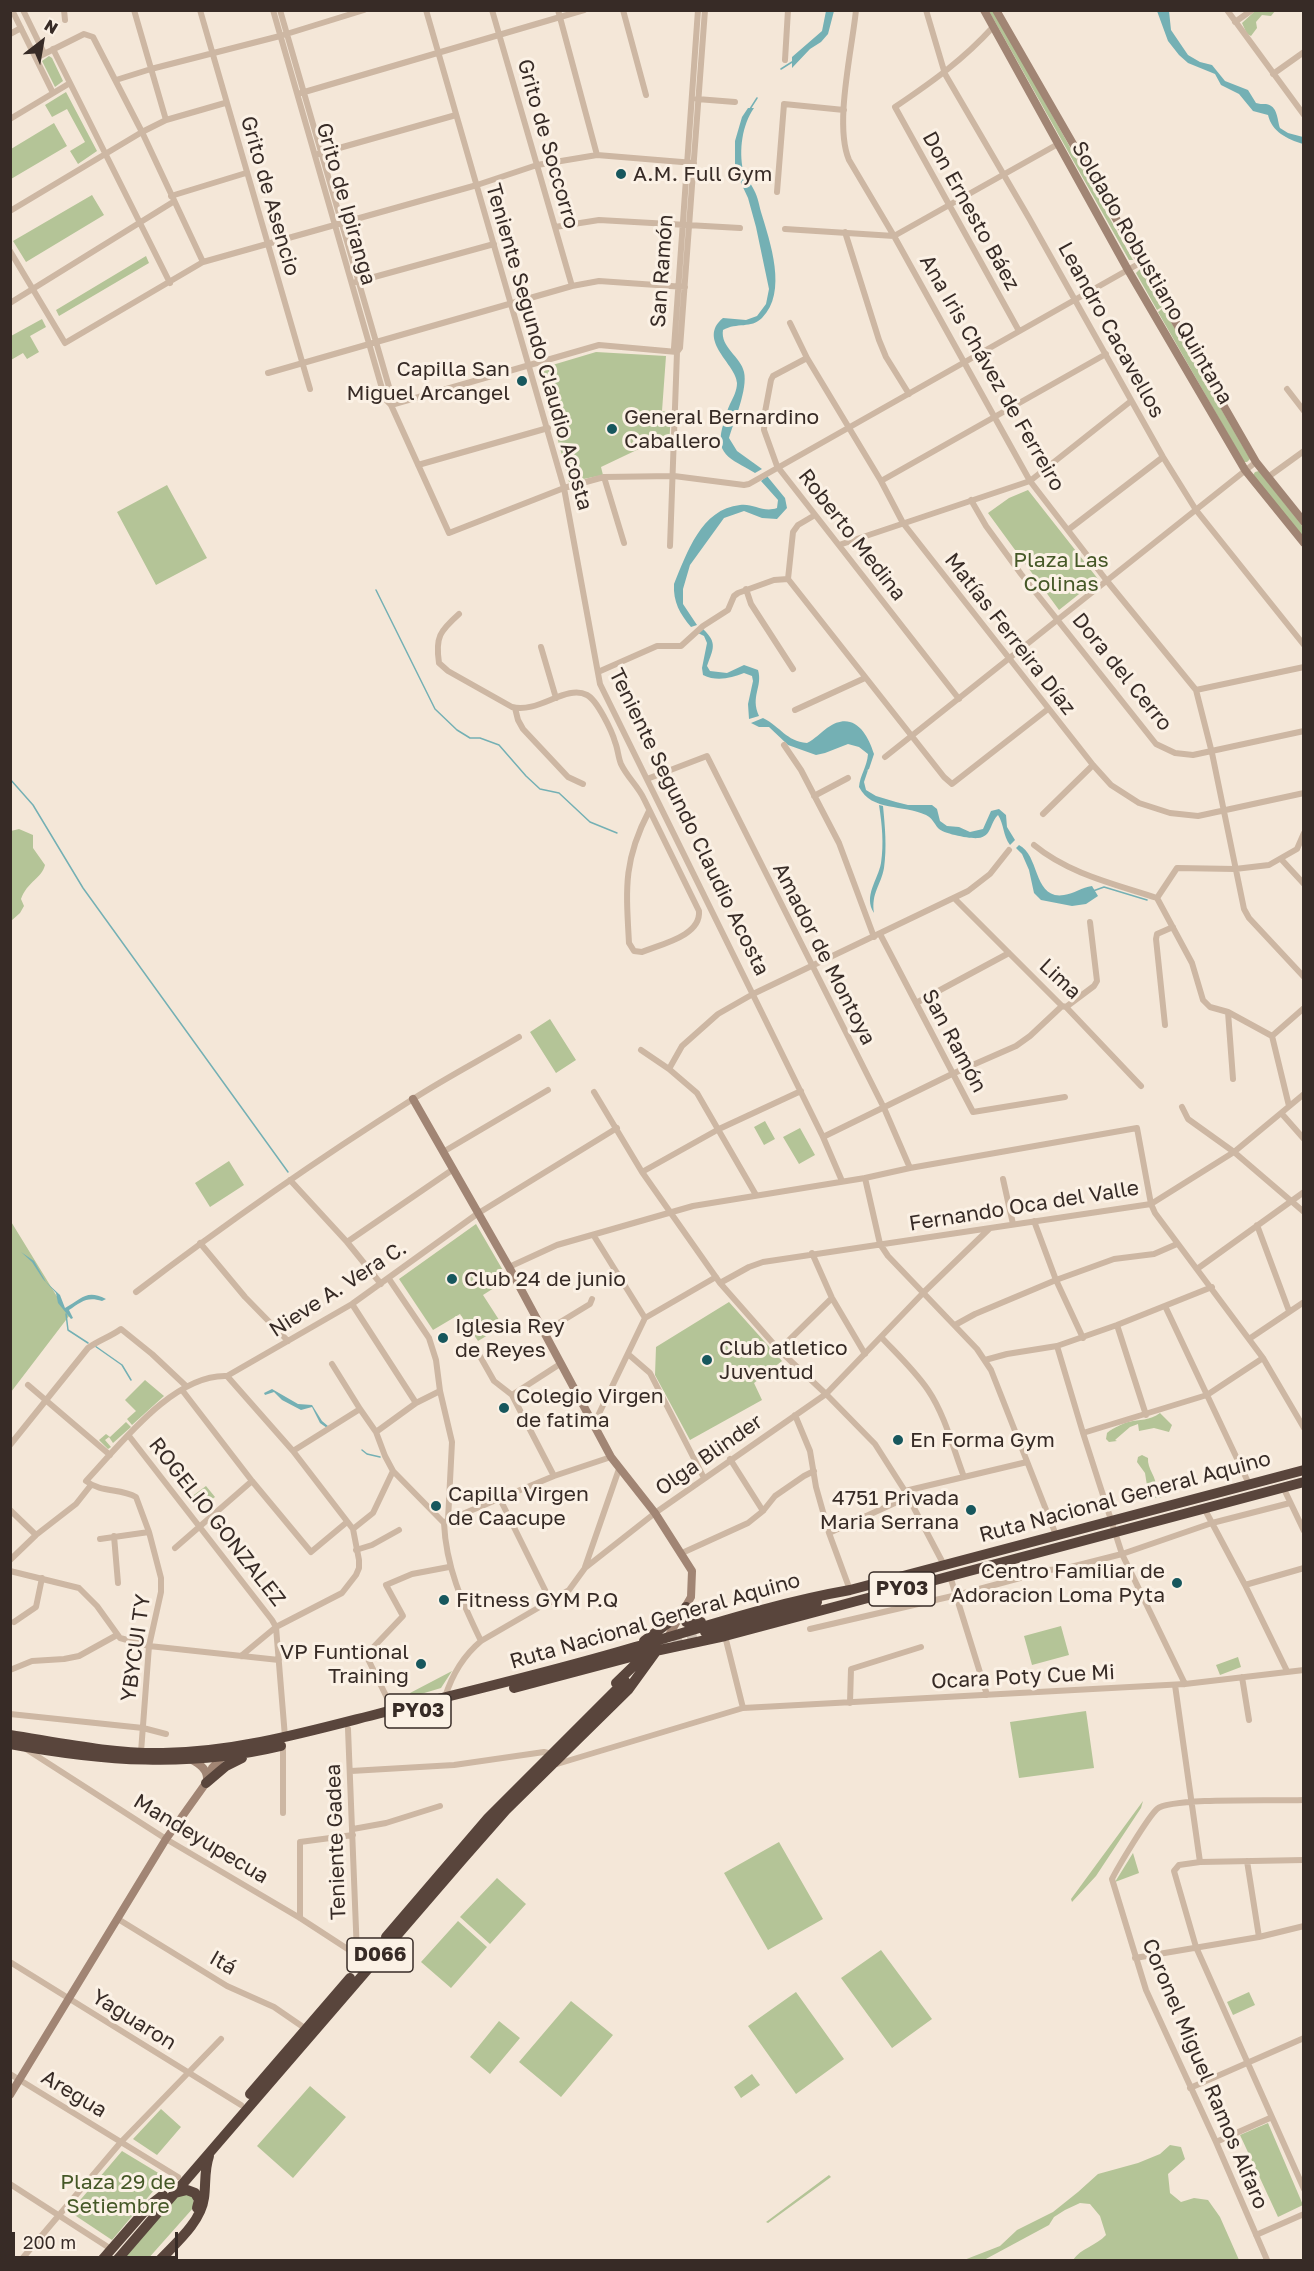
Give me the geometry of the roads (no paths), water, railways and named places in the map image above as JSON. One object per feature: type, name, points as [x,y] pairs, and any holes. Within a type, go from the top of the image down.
[{"type":"highway","name":"Ruta Nacional General Aquino","points":[[15,1745],[126,1760],[161,1761],[189,1759],[217,1753],[233,1746],[284,1741],[348,1729],[610,1663],[725,1619],[944,1565],[1304,1470]]},
{"type":"highway","name":"Ruta Nacional General Aquino","points":[[10,1735],[100,1750],[217,1753],[261,1750],[284,1741],[393,1710],[653,1645],[689,1643],[725,1636],[1304,1482]]},
{"type":"highway","points":[[700,1634],[824,1600],[846,1590]]},
{"type":"highway","points":[[686,1607],[684,1618],[689,1624],[715,1618],[725,1619]]},
{"type":"highway","points":[[653,1645],[675,1618]]},
{"type":"highway","points":[[626,1682],[656,1661],[689,1643]]},
{"type":"highway","name":"D066","points":[[168,2195],[178,2177],[241,2105],[500,1817],[626,1682],[653,1645]]},
{"type":"highway","name":"D066","points":[[117,2260],[141,2227],[168,2195],[212,2150],[308,2032],[361,1957],[488,1818],[553,1760],[565,1737],[626,1682],[653,1645]]},
{"type":"highway","points":[[610,1663],[623,1664],[626,1668],[626,1682]]},
{"type":"highway","points":[[206,1783],[231,1763],[261,1750]]},
{"type":"highway","points":[[206,1783],[217,1753]]},
{"type":"highway","points":[[160,2260],[202,2208],[205,2167],[212,2150]]},
{"type":"highway","points":[[102,2260],[109,2255],[150,2205],[180,2190],[191,2190],[198,2196],[199,2204],[152,2260]]},
{"type":"highway","name":"D066","points":[[109,2255],[141,2227]]},
{"type":"street","points":[[12,10],[53,93]]},
{"type":"street","points":[[23,10],[44,53]]},
{"type":"street","points":[[64,10],[65,20]]},
{"type":"street","points":[[134,10],[166,120]]},
{"type":"street","name":"Grito de Asencio","points":[[200,10],[225,103],[310,389]]},
{"type":"street","name":"Grito de Ipiranga","points":[[273,10],[284,35]]},
{"type":"street","name":"Grito de Ipiranga","points":[[280,10],[284,35],[300,93],[373,344],[385,399],[391,405],[449,533],[564,488]]},
{"type":"street","points":[[116,80],[284,35],[364,10]]},
{"type":"street","name":"Teniente Segundo Claudio Acosta","points":[[426,10],[564,488],[600,684],[801,1091],[842,1181]]},
{"type":"street","name":"Grito de Soccorro","points":[[492,10],[572,286]]},
{"type":"street","points":[[300,93],[499,35],[559,14],[584,10]]},
{"type":"street","points":[[623,10],[646,94]]},
{"type":"street","name":"San Ramón","points":[[695,99],[698,10]]},
{"type":"street","name":"San Ramón","points":[[670,546],[681,286],[695,99],[705,10]]},
{"type":"street","points":[[785,60],[788,10]]},
{"type":"street","name":"Ana Iris Chávez de Ferreiro","points":[[856,10],[842,124],[845,151],[1030,481],[1107,581],[1196,690],[1212,753],[1244,909],[1249,918],[1304,977]]},
{"type":"street","name":"Leandro Cacavellos","points":[[926,10],[945,74],[1163,457],[1196,510],[1304,645]]},
{"type":"street","name":"Soldado Robustiano Quintana","points":[[984,10],[1128,270],[1245,470],[1304,543]]},
{"type":"street","points":[[996,10],[1256,462],[1304,522]]},
{"type":"street","points":[[1227,10],[1304,115]]},
{"type":"street","points":[[1235,22],[1252,10]]},
{"type":"street","points":[[559,14],[597,155]]},
{"type":"street","points":[[945,74],[993,27]]},
{"type":"street","points":[[10,34],[21,28]]},
{"type":"street","points":[[36,58],[84,34],[89,34],[96,40],[203,262]]},
{"type":"street","points":[[53,49],[170,283]]},
{"type":"street","points":[[1274,74],[1304,52]]},
{"type":"street","name":"Don Ernesto Báez","points":[[945,74],[895,107],[1019,331]]},
{"type":"street","points":[[10,118],[70,83]]},
{"type":"street","points":[[695,99],[735,102]]},
{"type":"street","points":[[10,211],[142,132],[166,120],[225,103]]},
{"type":"street","points":[[777,192],[784,104],[844,110]]},
{"type":"street","points":[[318,154],[456,115]]},
{"type":"street","points":[[785,229],[894,236],[1058,144]]},
{"type":"street","points":[[10,251],[65,343],[203,262],[266,243],[477,185],[537,165],[597,155],[690,163]]},
{"type":"street","points":[[10,303],[140,224],[172,199],[246,172]]},
{"type":"street","points":[[555,227],[599,220],[740,228]]},
{"type":"street","points":[[845,232],[879,340],[886,357],[909,394]]},
{"type":"street","points":[[355,282],[494,244]]},
{"type":"street","points":[[564,488],[604,477],[674,476],[744,485],[1140,263]]},
{"type":"street","points":[[268,373],[572,286],[599,281],[681,286]]},
{"type":"street","name":"Matías Ferreira Díaz","points":[[789,323],[903,523],[1048,709],[1111,785],[1124,795],[1153,808],[1184,816],[1198,816],[1304,793]]},
{"type":"street","points":[[391,405],[599,345],[678,352]]},
{"type":"street","points":[[881,482],[1106,354]]},
{"type":"street","name":"Roberto Medina","points":[[807,358],[773,376],[771,380],[764,430],[777,466],[959,699]]},
{"type":"street","points":[[1287,389],[1304,411]]},
{"type":"street","points":[[839,545],[1030,481],[1131,401]]},
{"type":"street","points":[[418,465],[548,428]]},
{"type":"street","points":[[1268,477],[1304,452]]},
{"type":"street","points":[[1068,530],[1163,457]]},
{"type":"street","points":[[885,757],[1256,462]]},
{"type":"street","points":[[604,477],[624,543]]},
{"type":"street","name":"Dora del Cerro","points":[[971,500],[986,525],[1058,620],[1156,744],[1184,755],[1212,753],[1304,731]]},
{"type":"street","points":[[814,515],[795,528],[789,579],[865,678],[952,784],[1048,709]]},
{"type":"street","points":[[598,672],[657,646],[681,646],[695,632],[728,610],[734,596],[746,589],[774,580],[789,579]]},
{"type":"street","points":[[746,589],[762,624],[793,669]]},
{"type":"street","points":[[459,614],[444,627],[436,645],[439,663],[448,671],[514,708],[530,709],[579,693],[588,695],[595,701],[615,742],[621,764],[643,796],[699,911],[699,917],[692,931],[642,952],[634,951],[629,943],[627,875],[631,854],[649,811]]},
{"type":"street","points":[[541,647],[556,699]]},
{"type":"street","points":[[1196,690],[1304,667]]},
{"type":"street","points":[[795,710],[865,678]]},
{"type":"street","points":[[514,708],[524,729],[568,777],[583,784]]},
{"type":"street","name":"San Ramón","points":[[784,745],[839,843],[877,935],[916,1003],[973,1112],[1065,1097]]},
{"type":"street","name":"Amador de Montoya","points":[[647,779],[707,756],[884,1108],[910,1168]]},
{"type":"street","points":[[1043,814],[1093,765]]},
{"type":"street","points":[[814,796],[848,778]]},
{"type":"street","points":[[643,796],[653,791]]},
{"type":"street","points":[[1157,898],[1177,868],[1235,869],[1269,865],[1300,850],[1304,833]]},
{"type":"street","points":[[1034,845],[1054,861],[1076,871],[1157,898],[1192,963],[1203,1000],[1210,1006],[1228,1012],[1272,1036],[1290,1106]]},
{"type":"street","points":[[669,1069],[682,1046],[718,1014],[753,994],[968,891],[980,883],[1009,850]]},
{"type":"street","points":[[1281,859],[1304,884]]},
{"type":"street","name":"Lima","points":[[954,898],[1064,1006],[1141,1086]]},
{"type":"street","points":[[823,1137],[952,1074],[1016,1046],[1064,1006],[1094,986],[1097,981],[1090,922]]},
{"type":"street","points":[[1165,1025],[1156,939],[1157,934],[1173,927]]},
{"type":"street","points":[[916,1003],[1009,953]]},
{"type":"street","points":[[1272,1036],[1304,1008]]},
{"type":"street","points":[[1228,1012],[1233,1079]]},
{"type":"street","points":[[136,1292],[200,1243],[290,1180],[413,1099],[519,1037]]},
{"type":"street","points":[[641,1050],[669,1069],[697,1093],[756,1195]]},
{"type":"street","points":[[443,1152],[548,1090]]},
{"type":"street","points":[[642,1172],[719,1129],[801,1091]]},
{"type":"street","points":[[594,1092],[642,1172],[718,1280],[779,1350],[875,1444],[907,1494],[944,1565]]},
{"type":"street","name":"Fernando Oca del Valle","points":[[645,1318],[718,1280],[763,1262],[1151,1204],[1234,1152],[1304,1094]]},
{"type":"street","points":[[413,1099],[509,1267],[611,1457],[655,1513],[682,1553],[693,1576],[691,1597],[686,1607],[653,1645]]},
{"type":"street","points":[[1182,1107],[1188,1119],[1234,1152],[1304,1212]]},
{"type":"street","points":[[1282,1114],[1304,1139]]},
{"type":"street","name":"Nieve A. Vera C.","points":[[10,1560],[36,1535],[76,1504],[88,1483],[110,1455],[153,1411],[184,1388],[215,1376],[227,1376],[352,1304],[477,1214],[617,1128]]},
{"type":"street","points":[[509,1267],[539,1252],[693,1206],[865,1178],[1137,1128],[1151,1204],[1177,1244],[1212,1287],[1263,1358],[1300,1415],[1304,1428]]},
{"type":"street","points":[[347,1242],[452,1170]]},
{"type":"street","points":[[865,1178],[880,1245],[956,1325],[991,1370],[1056,1535]]},
{"type":"street","points":[[1003,1179],[1013,1224]]},
{"type":"street","points":[[290,1180],[347,1242],[381,1284]]},
{"type":"street","points":[[1197,1269],[1304,1192]]},
{"type":"street","points":[[1034,1221],[1056,1280],[1083,1338]]},
{"type":"street","points":[[1257,1225],[1289,1311]]},
{"type":"street","name":"Olga Blinder","points":[[445,1698],[459,1666],[470,1650],[481,1641],[569,1590],[585,1568],[655,1513],[826,1394],[989,1228]]},
{"type":"street","points":[[594,1236],[645,1318],[594,1424]]},
{"type":"street","points":[[200,1243],[245,1297],[288,1341]]},
{"type":"street","points":[[956,1325],[975,1314],[1056,1280],[1114,1259],[1154,1254],[1177,1244]]},
{"type":"street","points":[[812,1253],[832,1298],[865,1354]]},
{"type":"street","points":[[389,1279],[433,1348],[452,1442],[446,1521],[449,1567],[458,1593],[481,1641]]},
{"type":"street","points":[[985,1360],[1058,1346],[1083,1338],[1212,1287]]},
{"type":"street","points":[[779,1350],[832,1298]]},
{"type":"street","points":[[544,1332],[590,1304],[592,1299]]},
{"type":"street","points":[[352,1304],[416,1402]]},
{"type":"street","points":[[1249,1339],[1289,1311],[1302,1305]]},
{"type":"street","points":[[1165,1306],[1250,1484]]},
{"type":"street","points":[[1117,1325],[1146,1415]]},
{"type":"street","points":[[10,1445],[88,1348],[100,1340],[109,1339],[121,1329],[152,1354],[184,1388],[252,1481],[311,1552],[347,1522]]},
{"type":"street","points":[[881,1337],[918,1377],[931,1395],[938,1407],[964,1477]]},
{"type":"street","points":[[1058,1346],[1122,1554],[1185,1684]]},
{"type":"street","points":[[477,1351],[494,1381],[512,1395],[554,1476]]},
{"type":"street","points":[[628,1354],[650,1373],[704,1479]]},
{"type":"street","points":[[1083,1433],[1208,1395],[1263,1358]]},
{"type":"street","points":[[332,1364],[376,1432],[393,1471],[446,1521]]},
{"type":"street","points":[[512,1395],[560,1364]]},
{"type":"street","points":[[227,1376],[293,1451],[353,1529],[359,1568],[342,1593],[276,1627],[241,1656]]},
{"type":"street","points":[[28,1385],[110,1455]]},
{"type":"street","points":[[376,1432],[416,1402],[440,1391]]},
{"type":"street","points":[[293,1451],[360,1410]]},
{"type":"street","points":[[795,1415],[807,1441],[816,1487],[846,1590]]},
{"type":"street","name":"ROGELIO GONZALEZ","points":[[129,1436],[200,1525],[276,1627],[284,1741],[283,1813]]},
{"type":"street","points":[[446,1521],[554,1476],[611,1457]]},
{"type":"street","points":[[730,1460],[763,1511]]},
{"type":"street","points":[[829,1533],[907,1494],[1027,1462]]},
{"type":"street","points":[[585,1568],[619,1469]]},
{"type":"street","points":[[353,1529],[373,1513],[393,1471]]},
{"type":"street","points":[[682,1553],[748,1523],[763,1511],[775,1496],[814,1471]]},
{"type":"street","points":[[175,1548],[252,1481]]},
{"type":"street","name":"YBYCUI TY","points":[[88,1483],[136,1497],[158,1566],[161,1592],[148,1646],[141,1752]]},
{"type":"street","points":[[1283,1487],[1304,1531]]},
{"type":"street","points":[[500,1499],[551,1602]]},
{"type":"street","points":[[810,1629],[1020,1578],[1030,1567],[1048,1570],[1063,1569],[1122,1554],[1212,1523],[1290,1503]]},
{"type":"street","points":[[1204,1508],[1287,1671]]},
{"type":"street","points":[[10,1510],[36,1535]]},
{"type":"street","points":[[356,1550],[372,1545],[399,1530]]},
{"type":"street","points":[[100,1539],[149,1532]]},
{"type":"street","points":[[114,1536],[118,1583]]},
{"type":"street","points":[[393,1710],[366,1655],[403,1616],[386,1584],[412,1574],[449,1567]]},
{"type":"street","points":[[1245,1585],[1304,1568]]},
{"type":"street","points":[[10,1571],[79,1588],[97,1606],[120,1638],[148,1646],[279,1660]]},
{"type":"street","points":[[950,1576],[987,1695]]},
{"type":"street","points":[[14,1622],[36,1607],[42,1578]]},
{"type":"street","points":[[653,1645],[686,1607]]},
{"type":"street","points":[[10,1670],[32,1661],[79,1656],[117,1635]]},
{"type":"street","points":[[725,1636],[743,1708]]},
{"type":"street","points":[[850,1702],[851,1669],[921,1647]]},
{"type":"street","name":"Ocara Poty Cue Mi","points":[[351,1772],[454,1765],[544,1752],[553,1760],[743,1708],[1174,1685],[1304,1670]]},
{"type":"street","points":[[1242,1677],[1249,1720]]},
{"type":"street","points":[[1174,1685],[1200,1862]]},
{"type":"street","points":[[10,1714],[143,1728],[166,1734]]},
{"type":"street","name":"Teniente Gadea","points":[[348,1729],[361,1957]]},
{"type":"street","name":"Mandeyupecua","points":[[15,1745],[361,1957]]},
{"type":"street","points":[[10,2096],[166,1839],[206,1783],[207,1777],[203,1767],[189,1759]]},
{"type":"street","name":"Coronel Miguel Ramos Alfaro","points":[[1267,2260],[1146,1990],[1112,1879],[1157,1809],[1169,1804],[1304,1800]]},
{"type":"street","points":[[300,1918],[300,1842],[353,1832],[440,1806]]},
{"type":"street","points":[[1304,1860],[1200,1862],[1182,1864],[1174,1871],[1196,1947],[1270,2118],[1304,2189]]},
{"type":"street","points":[[1247,1861],[1259,1937]]},
{"type":"street","name":"Itá","points":[[118,1919],[221,1982],[274,2007],[308,2032]]},
{"type":"street","points":[[1135,1958],[1259,1937],[1304,1926]]},
{"type":"street","name":"Yaguaron","points":[[10,1962],[241,2105]]},
{"type":"street","points":[[1190,2088],[1304,2038]]},
{"type":"street","points":[[21,2260],[121,2142],[221,2039]]},
{"type":"street","name":"Aregua","points":[[10,2074],[178,2177]]},
{"type":"street","points":[[1216,2142],[1270,2118]]},
{"type":"street","points":[[10,2184],[58,2214],[109,2255]]},
{"type":"street","points":[[1256,2235],[1304,2214]]},
{"type":"water","points":[[826,11],[834,11],[828,34],[792,68],[792,57],[822,31]]},
{"type":"water","points":[[1157,11],[1169,11],[1171,30],[1188,55],[1200,62],[1212,65],[1225,81],[1248,90],[1256,103],[1273,107],[1280,128],[1303,137],[1303,144],[1281,134],[1273,126],[1268,115],[1253,111],[1239,94],[1221,85],[1215,74],[1188,63],[1179,55],[1168,41]]},
{"type":"water","points":[[748,108],[754,108],[744,130],[742,162],[744,173],[757,198],[772,252],[775,266],[774,295],[770,307],[762,318],[753,323],[723,330],[723,336],[742,367],[745,379],[729,438],[737,451],[762,469],[755,473],[731,459],[722,449],[721,433],[737,383],[731,368],[720,352],[714,335],[716,326],[723,318],[746,320],[757,316],[766,304],[769,289],[748,198],[735,170],[735,141],[742,117]]},
{"type":"water","points":[[767,476],[785,498],[787,508],[777,519],[762,518],[744,511],[724,518],[690,565],[683,589],[683,604],[697,625],[691,627],[678,607],[674,590],[674,584],[690,546],[705,524],[726,508],[745,505],[767,509],[777,508],[778,500],[761,481]]},
{"type":"water","points":[[703,629],[711,638],[713,646],[707,666],[710,671],[727,673],[744,665],[758,670],[756,703],[759,716],[749,719],[748,704],[752,676],[744,673],[719,679],[703,675],[702,668],[707,643],[704,636],[698,633]]},
{"type":"water","points":[[763,718],[794,740],[807,743],[836,723],[851,722],[863,731],[874,754],[869,769],[866,771],[868,770],[864,782],[866,790],[876,796],[908,805],[932,805],[937,809],[940,821],[947,826],[959,827],[970,832],[983,829],[991,811],[999,809],[1006,815],[1007,827],[1015,840],[1010,845],[998,815],[986,835],[970,838],[941,830],[926,815],[880,804],[865,795],[859,787],[868,754],[859,747],[848,744],[816,755],[788,745],[769,727],[759,727],[751,723]]},
{"type":"water","points":[[879,805],[883,806],[885,852],[883,874],[874,900],[874,913],[870,900],[881,863],[882,849]]},
{"type":"water","points":[[1019,845],[1031,858],[1047,891],[1054,895],[1064,895],[1092,886],[1098,896],[1086,904],[1072,906],[1041,900],[1034,893],[1029,870],[1022,854],[1016,848]]},
{"type":"water","points":[[21,1252],[34,1261],[46,1282],[60,1295],[65,1308],[89,1295],[106,1299],[81,1302],[69,1310],[73,1318],[71,1319],[58,1303],[56,1293],[43,1279],[32,1262]]},
{"type":"water","points":[[272,1389],[298,1404],[312,1405],[328,1426],[327,1428],[320,1423],[312,1407],[301,1410],[282,1400],[274,1392],[265,1395],[264,1393]]},
{"type":"waterway","points":[[781,69],[792,62]]},
{"type":"waterway","points":[[750,109],[757,98]]},
{"type":"waterway","points":[[376,590],[435,709],[457,730],[470,738],[480,738],[499,745],[540,789],[559,793],[590,822],[617,833]]},
{"type":"waterway","points":[[10,779],[33,805],[83,888],[288,1172]]},
{"type":"waterway","points":[[1093,891],[1104,887],[1147,900]]},
{"type":"waterway","points":[[66,1314],[68,1330],[88,1343]]},
{"type":"waterway","points":[[95,1346],[122,1365],[131,1380]]},
{"type":"waterway","points":[[362,1450],[367,1454],[380,1457]]},
{"type":"tunnel","points":[[659,1648],[701,1633]]},
{"type":"place","name":"A.M. Full Gym","points":[[621,174]]},
{"type":"place","name":"Capilla San Miguel Arcangel","points":[[522,381]]},
{"type":"place","name":"General Bernardino Caballero","points":[[612,429]]},
{"type":"place","name":"Club 24 de junio","points":[[452,1279]]},
{"type":"place","name":"Iglesia Rey de Reyes","points":[[443,1338]]},
{"type":"place","name":"Club atletico Juventud","points":[[707,1360]]},
{"type":"place","name":"Colegio Virgen de fatima","points":[[504,1408]]},
{"type":"place","name":"En Forma Gym","points":[[898,1440]]},
{"type":"place","name":"Capilla Virgen de Caacupe","points":[[436,1506]]},
{"type":"place","name":"4751 Privada Maria Serrana","points":[[971,1510]]},
{"type":"place","name":"Centro Familiar de Adoracion Loma Pyta","points":[[1177,1583]]},
{"type":"place","name":"Fitness GYM P.Q","points":[[444,1600]]},
{"type":"place","name":"VP Funtional Training","points":[[421,1664]]},
{"type":"park label","name":"Plaza Las Colinas","points":[[1061,572]]},
{"type":"park label","name":"Plaza 29 de Setiembre","points":[[118,2194]]}]
